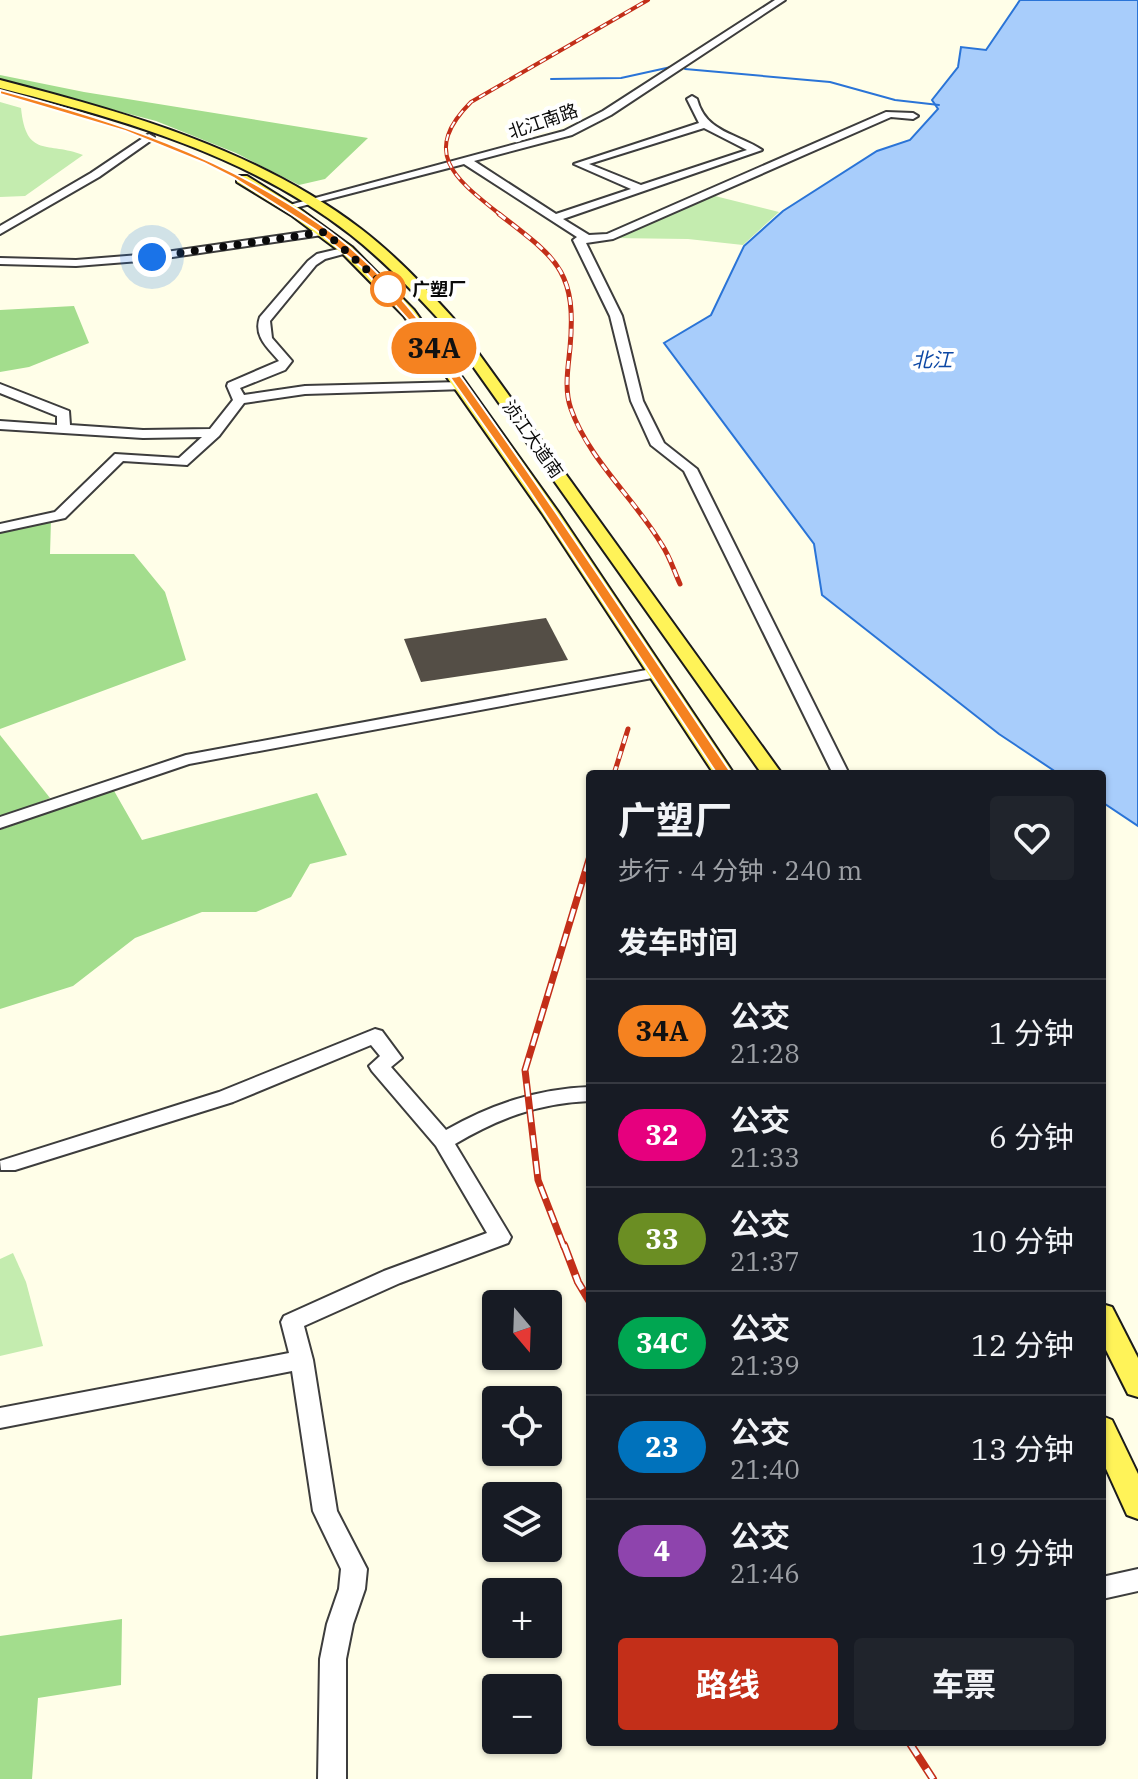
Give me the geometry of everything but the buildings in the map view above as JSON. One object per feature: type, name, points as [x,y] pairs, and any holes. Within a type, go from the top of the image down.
[{"type":"main road","name":"浈江大道南","points":[[0,84],[64,99],[170,132],[245,164],[310,201],[377,247],[433,301],[769,770]]},
{"type":"main road","name":"浈江大道南","points":[[0,92],[149,137],[237,176],[325,232],[347,250],[389,290],[461,386],[721,770]]},
{"type":"main road","points":[[657,673],[695,666]]},
{"type":"main road","points":[[1106,1323],[1138,1386]]},
{"type":"main road","points":[[1106,1437],[1138,1506]]},
{"type":"street","name":"北江南路","points":[[287,207],[544,141],[588,123],[781,0]]},
{"type":"street","points":[[557,217],[757,150],[704,125],[693,110],[692,99]]},
{"type":"street","points":[[839,770],[690,469],[658,445],[642,412],[616,316],[579,240],[609,237],[890,114],[913,116]]},
{"type":"street","points":[[641,189],[579,164],[704,125]]},
{"type":"street","points":[[0,231],[95,175],[149,137]]},
{"type":"street","points":[[467,161],[587,239]]},
{"type":"street","points":[[0,261],[70,263],[152,257],[325,232]]},
{"type":"street","points":[[240,400],[233,386],[281,367],[286,361],[266,339],[264,320],[312,263],[321,256],[347,250]]},
{"type":"street","points":[[0,528],[60,515],[120,457],[182,462],[214,433],[240,400],[305,390],[461,386]]},
{"type":"street","points":[[0,388],[64,414],[63,429]]},
{"type":"street","points":[[0,425],[143,434],[214,433]]},
{"type":"street","points":[[0,823],[186,760],[657,673]]},
{"type":"street","points":[[8,1165],[226,1097],[375,1036],[392,1058],[379,1066],[443,1141],[500,1237],[392,1277],[292,1322],[302,1360],[325,1511],[354,1569],[352,1589],[340,1624],[333,1659],[332,1779]]},
{"type":"street","points":[[443,1141],[494,1111],[529,1099],[586,1094]]},
{"type":"street","points":[[0,1418],[302,1360]]},
{"type":"street","points":[[1106,1587],[1138,1580]]},
{"type":"green space","points":[[0,75],[84,92],[368,138],[325,179],[299,185],[236,153],[156,121],[0,80]]},
{"type":"green space","points":[[0,102],[21,108],[28,135],[34,142],[83,155],[25,196],[0,197]]},
{"type":"green space","points":[[711,195],[779,212],[743,245],[688,239],[611,238]]},
{"type":"green space","points":[[74,306],[89,343],[29,367],[0,372],[0,310]]},
{"type":"green space","points":[[51,520],[50,554],[134,554],[165,592],[186,660],[0,729],[0,531]]},
{"type":"green space","points":[[0,735],[50,798],[0,818]]},
{"type":"green space","points":[[113,789],[142,840],[317,793],[347,855],[310,864],[291,897],[256,912],[202,912],[135,938],[73,986],[0,1009],[0,830]]},
{"type":"green space","points":[[13,1253],[26,1282],[43,1346],[0,1356],[0,1259]]},
{"type":"green space","points":[[122,1619],[121,1685],[38,1698],[32,1779],[0,1779],[0,1636]]},
{"type":"water","name":"北江","points":[[1020,0],[1138,0],[1138,826],[1106,805],[1106,770],[1053,770],[999,734],[822,595],[814,544],[664,343],[711,315],[744,246],[783,211],[877,151],[910,140],[938,109],[932,100],[958,67],[961,47],[986,50]]},
{"type":"waterway","points":[[551,79],[621,78],[671,67]]},
{"type":"waterway","points":[[685,69],[830,82],[895,100],[939,105]]},
{"type":"railway","points":[[502,216],[471,190],[450,165],[446,151],[456,120],[471,102],[648,0]]},
{"type":"railway","points":[[499,214],[549,256],[566,283],[571,322],[567,387],[571,409],[589,445],[662,545],[680,584]]},
{"type":"railway","points":[[615,770],[628,729]]},
{"type":"railway","points":[[564,1247],[538,1180],[525,1070],[586,869]]},
{"type":"railway","points":[[564,1245],[586,1295]]},
{"type":"railway","points":[[912,1746],[933,1779]]},
{"type":"bus line","name":"34A","points":[[0,92],[128,129],[207,161],[263,191],[319,228],[364,265],[417,324],[532,487],[721,770]]},
{"type":"place","name":"广塑厂","points":[[388,289]]},
{"type":"route","points":[[152,257],[325,232],[388,289]]}]
